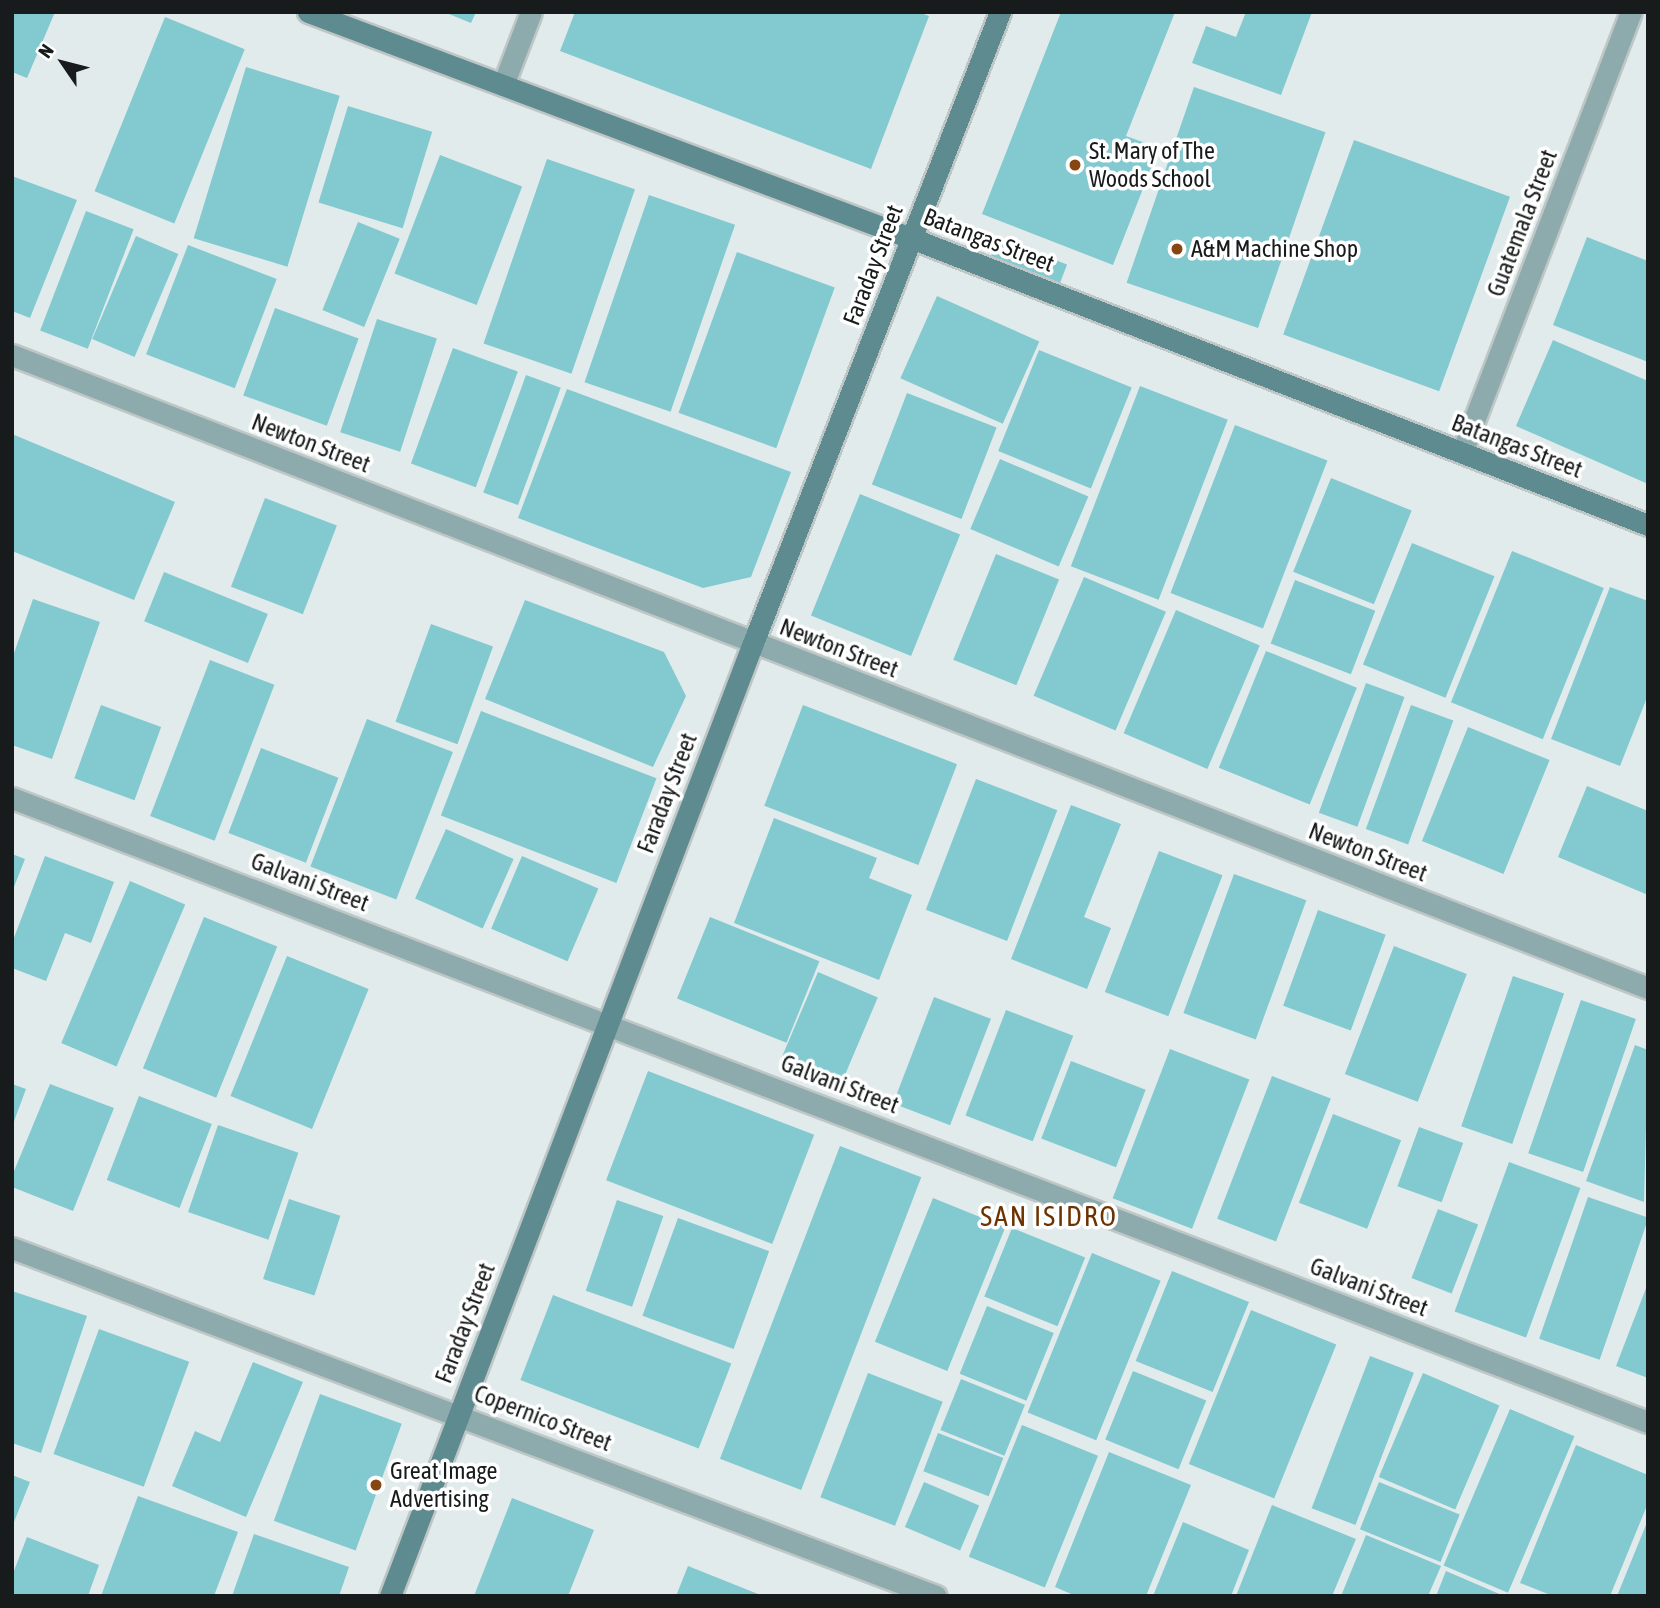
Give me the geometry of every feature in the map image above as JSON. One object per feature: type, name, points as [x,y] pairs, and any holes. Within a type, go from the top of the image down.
[{"type":"street","name":"Batangas Street","points":[[308,12],[911,239],[1648,525]]},
{"type":"street","points":[[503,85],[531,12]]},
{"type":"street","name":"Faraday Street","points":[[390,1596],[753,643],[1000,12]]},
{"type":"street","name":"Guatemala Street","points":[[1462,452],[1631,12]]},
{"type":"street","name":"Newton Street","points":[[12,355],[1648,988]]},
{"type":"street","name":"Galvani Street","points":[[12,798],[608,1023],[1648,1422]]},
{"type":"street","name":"Copernico Street","points":[[12,1248],[459,1413],[936,1596]]},
{"type":"building","points":[[12,12],[55,12],[27,78],[12,72]]},
{"type":"building","points":[[444,12],[476,12],[471,23]]},
{"type":"building","points":[[575,12],[918,12],[929,16],[871,169],[560,51]]},
{"type":"building","name":"St. Mary of The Woods School","points":[[1061,12],[1175,12],[1126,136],[1159,148],[1113,265],[982,214]]},
{"type":"building","points":[[1246,12],[1312,12],[1281,95],[1192,63],[1206,26],[1236,37]]},
{"type":"building","points":[[165,17],[245,49],[174,224],[95,191]]},
{"type":"building","points":[[246,67],[340,96],[287,267],[194,238]]},
{"type":"building","points":[[1194,87],[1325,132],[1258,328],[1127,283]]},
{"type":"building","points":[[348,106],[432,132],[403,228],[318,203]]},
{"type":"building","points":[[1354,140],[1510,197],[1439,391],[1283,335]]},
{"type":"building","points":[[440,155],[522,187],[477,305],[394,274]]},
{"type":"building","points":[[547,159],[635,189],[571,374],[484,343]]},
{"type":"building","points":[[12,176],[77,200],[30,318],[12,311]]},
{"type":"building","points":[[649,195],[735,225],[671,412],[585,382]]},
{"type":"building","points":[[86,211],[134,229],[88,349],[40,330]]},
{"type":"building","points":[[358,222],[400,239],[364,327],[322,310]]},
{"type":"building","points":[[136,236],[178,254],[135,357],[92,339]]},
{"type":"building","points":[[1587,237],[1648,261],[1648,362],[1553,325]]},
{"type":"building","points":[[998,238],[1067,265],[1060,283],[991,257]]},
{"type":"building","points":[[188,245],[277,279],[235,388],[146,354]]},
{"type":"building","points":[[737,252],[835,288],[776,448],[679,413]]},
{"type":"building","points":[[937,296],[1039,342],[1003,424],[900,378]]},
{"type":"building","points":[[275,308],[359,338],[327,426],[243,395]]},
{"type":"building","points":[[377,319],[437,338],[400,452],[340,432]]},
{"type":"building","points":[[1553,340],[1648,381],[1648,484],[1516,426]]},
{"type":"building","points":[[453,348],[518,372],[476,487],[411,464]]},
{"type":"building","points":[[1039,350],[1132,387],[1091,489],[998,451]]},
{"type":"building","points":[[526,375],[561,388],[518,505],[483,492]]},
{"type":"building","points":[[1140,386],[1228,420],[1159,600],[1071,566]]},
{"type":"building","points":[[567,389],[791,472],[751,577],[703,588],[518,518]]},
{"type":"building","points":[[907,393],[997,427],[962,519],[872,484]]},
{"type":"building","points":[[1235,425],[1327,460],[1263,629],[1170,593]]},
{"type":"building","points":[[12,434],[175,502],[134,600],[12,551]]},
{"type":"building","points":[[1000,459],[1088,497],[1059,566],[970,529]]},
{"type":"building","points":[[1331,478],[1412,511],[1374,604],[1293,572]]},
{"type":"building","points":[[860,494],[960,534],[911,656],[811,615]]},
{"type":"building","points":[[265,498],[337,526],[303,614],[231,587]]},
{"type":"building","points":[[1412,543],[1495,576],[1445,698],[1363,664]]},
{"type":"building","points":[[1512,551],[1604,588],[1543,739],[1451,702]]},
{"type":"building","points":[[996,554],[1059,579],[1016,685],[953,660]]},
{"type":"building","points":[[164,572],[268,614],[248,663],[144,621]]},
{"type":"building","points":[[1084,577],[1166,612],[1116,731],[1034,696]]},
{"type":"building","points":[[1295,580],[1375,611],[1351,674],[1271,643]]},
{"type":"building","points":[[1610,587],[1648,601],[1648,695],[1620,766],[1551,739]]},
{"type":"building","points":[[33,599],[100,622],[52,759],[12,745],[12,659]]},
{"type":"building","points":[[525,600],[664,652],[686,696],[653,767],[485,699]]},
{"type":"building","points":[[1176,610],[1260,646],[1207,769],[1124,733]]},
{"type":"building","points":[[431,624],[493,647],[457,744],[395,722]]},
{"type":"building","points":[[1266,651],[1357,688],[1310,805],[1219,768]]},
{"type":"building","points":[[210,660],[274,685],[215,841],[150,816]]},
{"type":"building","points":[[1366,683],[1405,697],[1357,827],[1319,813]]},
{"type":"building","points":[[101,705],[161,727],[134,800],[74,778]]},
{"type":"building","points":[[803,705],[957,764],[918,865],[764,806]]},
{"type":"building","points":[[1411,705],[1453,720],[1408,844],[1366,829]]},
{"type":"building","points":[[481,711],[657,778],[616,883],[441,816]]},
{"type":"building","points":[[367,719],[453,752],[396,899],[310,867]]},
{"type":"building","points":[[1468,727],[1550,760],[1504,874],[1422,841]]},
{"type":"building","points":[[261,748],[338,778],[306,863],[228,833]]},
{"type":"building","points":[[976,779],[1057,810],[1007,941],[926,910]]},
{"type":"building","points":[[1587,786],[1648,811],[1648,895],[1558,857]]},
{"type":"building","points":[[1071,805],[1121,824],[1084,917],[1111,928],[1087,989],[1011,959]]},
{"type":"building","points":[[774,818],[877,858],[869,878],[912,895],[879,980],[734,923]]},
{"type":"building","points":[[446,829],[514,859],[483,929],[415,898]]},
{"type":"building","points":[[1159,851],[1222,875],[1168,1016],[1105,992]]},
{"type":"building","points":[[12,854],[25,859],[12,892]]},
{"type":"building","points":[[45,856],[114,882],[91,943],[65,933],[46,981],[12,968],[12,943]]},
{"type":"building","points":[[522,856],[598,888],[568,961],[491,929]]},
{"type":"building","points":[[1234,874],[1306,900],[1256,1039],[1183,1013]]},
{"type":"building","points":[[130,881],[185,904],[116,1066],[61,1043]]},
{"type":"building","points":[[1318,910],[1386,935],[1351,1030],[1283,1006]]},
{"type":"building","points":[[204,917],[277,947],[216,1098],[143,1068]]},
{"type":"building","points":[[710,917],[819,961],[786,1043],[677,999]]},
{"type":"building","points":[[1394,946],[1467,974],[1418,1102],[1345,1074]]},
{"type":"building","points":[[287,956],[369,989],[312,1129],[230,1096]]},
{"type":"building","points":[[818,972],[878,997],[841,1084],[781,1059]]},
{"type":"building","points":[[1513,976],[1564,994],[1512,1144],[1461,1126]]},
{"type":"building","points":[[934,997],[991,1019],[950,1125],[893,1103]]},
{"type":"building","points":[[1581,1000],[1636,1019],[1583,1172],[1528,1153]]},
{"type":"building","points":[[1006,1010],[1073,1036],[1033,1141],[966,1115]]},
{"type":"building","points":[[1635,1045],[1648,1050],[1644,1202],[1586,1181]]},
{"type":"building","points":[[1170,1049],[1249,1079],[1192,1229],[1113,1198]]},
{"type":"building","points":[[1071,1061],[1146,1090],[1116,1167],[1041,1138]]},
{"type":"building","points":[[648,1071],[814,1135],[772,1244],[606,1180]]},
{"type":"building","points":[[1272,1076],[1331,1099],[1276,1241],[1217,1219]]},
{"type":"building","points":[[12,1084],[26,1089],[13,1124],[12,1124]]},
{"type":"building","points":[[50,1084],[114,1108],[73,1211],[12,1187],[12,1176]]},
{"type":"building","points":[[139,1096],[212,1124],[180,1208],[107,1180]]},
{"type":"building","points":[[1333,1114],[1401,1140],[1367,1229],[1299,1203]]},
{"type":"building","points":[[218,1125],[298,1153],[268,1240],[188,1212]]},
{"type":"building","points":[[1419,1127],[1463,1143],[1442,1202],[1397,1186]]},
{"type":"building","points":[[840,1146],[921,1177],[801,1490],[720,1459]]},
{"type":"building","points":[[1509,1162],[1580,1188],[1526,1337],[1455,1311]]},
{"type":"building","points":[[1588,1197],[1648,1218],[1600,1360],[1539,1339]]},
{"type":"building","points":[[933,1198],[1005,1227],[947,1371],[875,1342]]},
{"type":"building","points":[[289,1199],[340,1216],[314,1296],[263,1279]]},
{"type":"building","points":[[617,1200],[663,1216],[632,1307],[586,1291]]},
{"type":"building","points":[[1438,1209],[1478,1224],[1452,1293],[1411,1278]]},
{"type":"building","points":[[678,1218],[769,1251],[734,1349],[642,1316]]},
{"type":"building","points":[[1012,1228],[1085,1258],[1058,1326],[984,1297]]},
{"type":"building","points":[[1092,1253],[1161,1281],[1096,1440],[1028,1412]]},
{"type":"building","points":[[1172,1271],[1249,1302],[1213,1392],[1136,1361]]},
{"type":"building","points":[[1648,1283],[1648,1378],[1616,1366]]},
{"type":"building","points":[[12,1291],[87,1316],[41,1453],[12,1443]]},
{"type":"building","points":[[553,1295],[731,1363],[699,1448],[520,1380]]},
{"type":"building","points":[[987,1306],[1054,1333],[1026,1401],[960,1374]]},
{"type":"building","points":[[1251,1310],[1336,1344],[1274,1498],[1189,1464]]},
{"type":"building","points":[[99,1329],[189,1362],[144,1487],[54,1454]]},
{"type":"building","points":[[1370,1356],[1414,1373],[1355,1525],[1312,1508]]},
{"type":"building","points":[[253,1362],[303,1382],[246,1517],[172,1486],[195,1431],[220,1442]]},
{"type":"building","points":[[1133,1371],[1206,1401],[1179,1469],[1105,1440]]},
{"type":"building","points":[[868,1373],[943,1402],[895,1526],[820,1497]]},
{"type":"building","points":[[1423,1373],[1499,1405],[1455,1509],[1379,1477]]},
{"type":"building","points":[[961,1379],[1025,1405],[1004,1456],[940,1430]]},
{"type":"building","points":[[320,1394],[402,1424],[356,1551],[274,1521]]},
{"type":"building","points":[[1510,1409],[1574,1436],[1508,1593],[1444,1565]]},
{"type":"building","points":[[1022,1425],[1098,1456],[1045,1587],[969,1557]]},
{"type":"building","points":[[938,1433],[1003,1458],[989,1496],[923,1471]]},
{"type":"building","points":[[1576,1445],[1648,1475],[1648,1503],[1610,1596],[1553,1596],[1520,1583]]},
{"type":"building","points":[[1109,1452],[1191,1485],[1146,1596],[1076,1596],[1055,1587]]},
{"type":"building","points":[[12,1475],[30,1482],[12,1527]]},
{"type":"building","points":[[924,1482],[979,1505],[960,1551],[905,1527]]},
{"type":"building","points":[[1379,1482],[1460,1515],[1441,1562],[1360,1529]]},
{"type":"building","points":[[138,1496],[238,1532],[214,1596],[101,1596]]},
{"type":"building","points":[[512,1498],[594,1530],[568,1596],[474,1596]]},
{"type":"building","points":[[1272,1505],[1356,1539],[1332,1596],[1236,1596]]},
{"type":"building","points":[[1648,1520],[1648,1596],[1617,1596]]},
{"type":"building","points":[[1183,1522],[1249,1550],[1231,1596],[1153,1596]]},
{"type":"building","points":[[254,1534],[349,1567],[339,1596],[232,1596]]},
{"type":"building","points":[[1366,1535],[1441,1566],[1428,1596],[1341,1596]]},
{"type":"building","points":[[27,1537],[99,1565],[88,1596],[12,1596],[12,1576]]},
{"type":"building","points":[[688,1566],[763,1596],[676,1596]]},
{"type":"building","points":[[1446,1571],[1504,1596],[1436,1596]]},
{"type":"place","name":"St. Mary of The Woods School","points":[[1075,165]]},
{"type":"place","name":"A&M Machine Shop","points":[[1177,249]]},
{"type":"place","name":"Great Image Advertising","points":[[376,1485]]},
{"type":"district","name":"SAN ISIDRO","points":[[1049,1216]]}]
